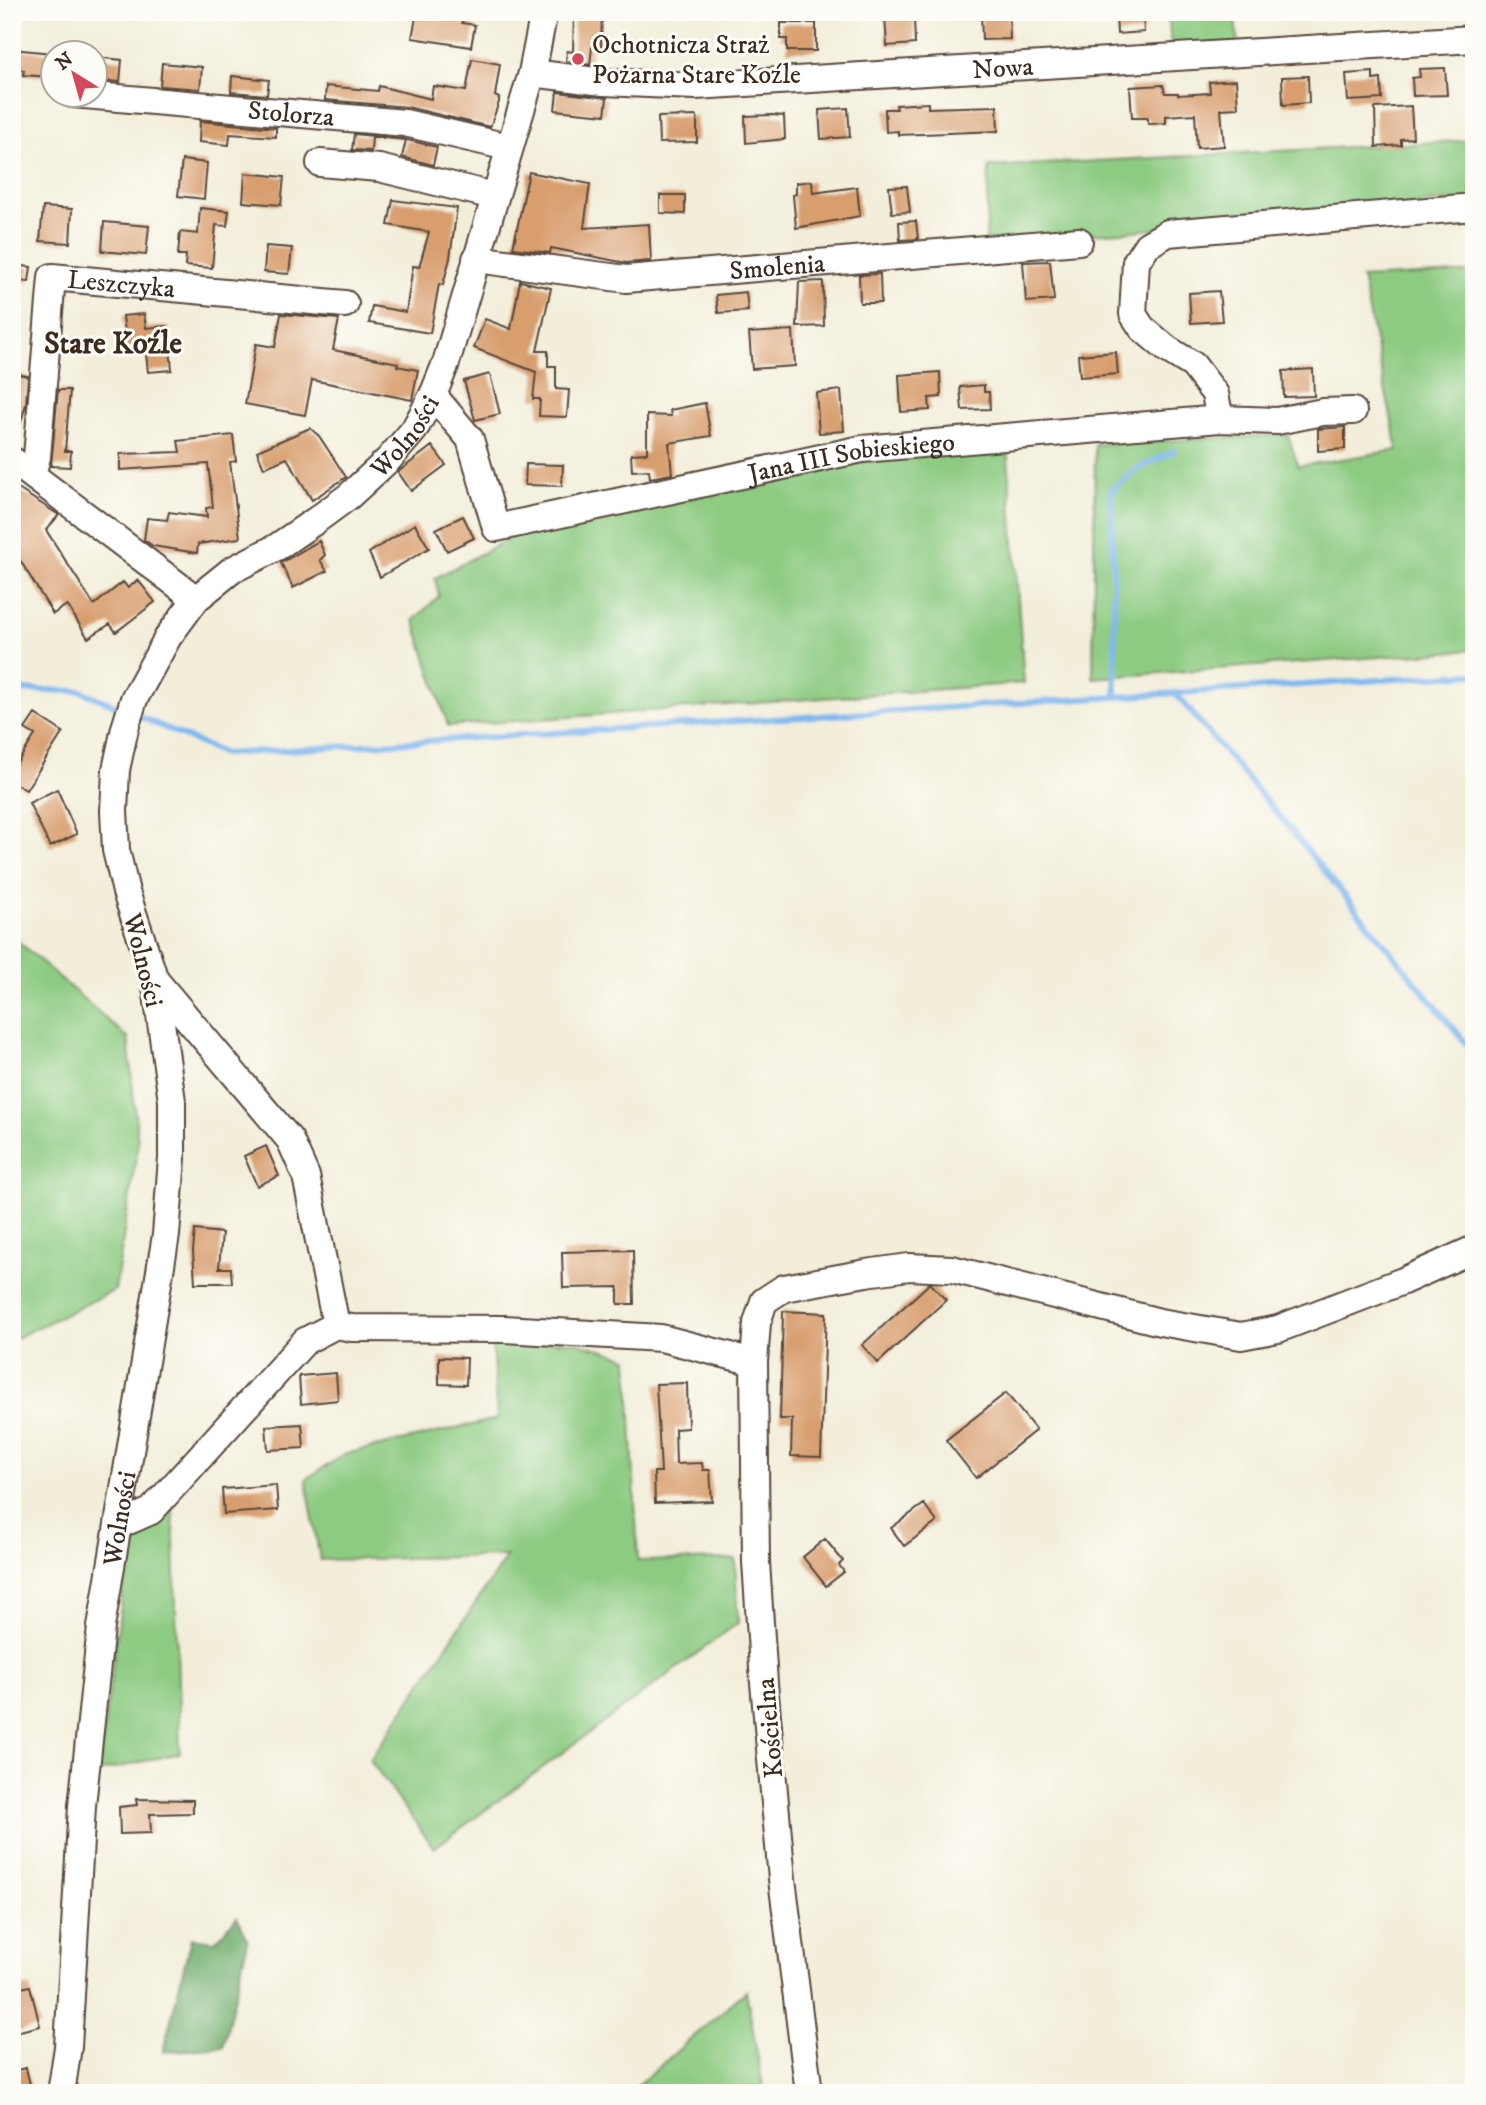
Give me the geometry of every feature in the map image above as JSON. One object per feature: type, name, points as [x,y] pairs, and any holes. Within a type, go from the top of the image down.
[{"type":"street","name":"Wolności","points":[[61,2093],[68,2047],[82,1806],[101,1627],[166,1235],[172,1158],[172,1101],[155,980],[126,892],[116,850],[116,770],[125,728],[134,699],[168,637],[196,599],[232,570],[277,547],[349,496],[414,430],[433,396],[446,363],[532,73],[544,12]]},
{"type":"street","name":"Nowa","points":[[532,73],[603,82],[695,86],[1474,39]]},
{"type":"street","name":"Stolorza","points":[[108,97],[405,123],[509,147]]},
{"type":"street","points":[[320,163],[379,168],[494,196]]},
{"type":"street","points":[[1353,411],[1323,412],[1278,421],[1220,419],[1215,394],[1194,365],[1167,349],[1142,328],[1133,314],[1136,261],[1147,245],[1168,233],[1474,207]]},
{"type":"street","name":"Smolenia","points":[[476,259],[626,279],[1079,241]]},
{"type":"street","name":"Leszczyka","points":[[196,599],[22,467],[37,457],[52,277],[345,304]]},
{"type":"street","name":"Jana III Sobieskiego","points":[[433,396],[470,439],[496,528],[862,449],[1220,419]]},
{"type":"street","points":[[155,980],[290,1140],[306,1176],[336,1325]]},
{"type":"street","name":"Kościelna","points":[[809,2093],[782,1879],[756,1562],[754,1362],[757,1323],[764,1301],[784,1288],[866,1273],[909,1267],[952,1269],[1160,1322],[1241,1336],[1290,1324],[1403,1281],[1474,1249]]},
{"type":"street","points":[[120,1525],[151,1511],[305,1341],[336,1325],[352,1328],[504,1329],[661,1338],[754,1362]]},
{"type":"green space","points":[[1168,12],[1234,12],[1238,43],[1171,46]]},
{"type":"green space","points":[[1474,140],[1474,199],[1123,232],[986,241],[989,167]]},
{"type":"green space","points":[[1474,272],[1474,650],[1093,678],[1095,444],[1288,435],[1298,466],[1398,450],[1362,278]]},
{"type":"green space","points":[[1007,445],[1024,683],[448,726],[414,620],[439,596],[435,578],[516,535],[865,461]]},
{"type":"green space","points":[[12,936],[128,1038],[138,1144],[115,1290],[12,1340]]},
{"type":"green space","points":[[492,1340],[576,1342],[628,1358],[638,1561],[735,1559],[738,1623],[434,1848],[370,1760],[507,1556],[320,1560],[306,1479],[345,1454],[497,1419]]},
{"type":"green space","points":[[173,1503],[180,1753],[98,1772],[130,1541]]},
{"type":"green space","points":[[237,1917],[248,1940],[223,2047],[163,2052],[191,1938],[215,1941]]},
{"type":"green space","points":[[746,1991],[764,2093],[629,2093]]},
{"type":"building","points":[[417,12],[436,12],[463,18],[462,23],[475,25],[471,47],[412,38]]},
{"type":"building","points":[[574,12],[602,12],[601,47],[592,47],[590,65],[566,61],[567,51],[573,52]]},
{"type":"building","points":[[981,12],[1009,12],[1010,39],[982,40]]},
{"type":"building","points":[[1116,12],[1143,12],[1144,32],[1117,34]]},
{"type":"building","points":[[914,16],[915,44],[887,46],[885,17]]},
{"type":"building","points":[[781,23],[816,23],[816,51],[787,51],[787,39],[781,39]]},
{"type":"building","points":[[12,49],[38,52],[38,76],[23,75],[24,70],[12,68]]},
{"type":"building","points":[[108,58],[122,60],[120,82],[108,81]]},
{"type":"building","points":[[472,59],[500,64],[495,96],[499,98],[499,102],[490,127],[407,107],[325,100],[326,86],[378,91],[379,86],[431,99],[433,86],[466,91]]},
{"type":"building","points":[[162,63],[202,67],[200,89],[160,86]]},
{"type":"building","points":[[1445,68],[1447,95],[1413,96],[1412,78],[1420,77],[1419,69]]},
{"type":"building","points":[[1373,72],[1373,80],[1381,79],[1382,99],[1348,101],[1346,74]]},
{"type":"building","points":[[232,76],[269,80],[267,95],[231,92]]},
{"type":"building","points":[[1308,76],[1309,103],[1283,105],[1282,77]]},
{"type":"building","points":[[1236,80],[1238,108],[1221,109],[1224,146],[1197,148],[1195,114],[1166,116],[1166,123],[1148,124],[1148,118],[1132,118],[1130,87],[1163,85],[1165,93],[1210,93],[1209,82]]},
{"type":"building","points":[[557,92],[607,98],[605,115],[555,110]]},
{"type":"building","points":[[928,103],[928,108],[997,106],[998,131],[898,135],[898,131],[886,132],[885,109],[897,109],[896,105]]},
{"type":"building","points":[[1411,106],[1413,138],[1401,139],[1401,145],[1376,147],[1375,108]]},
{"type":"building","points":[[848,108],[850,137],[821,139],[819,110]]},
{"type":"building","points":[[697,116],[697,142],[659,143],[658,117]]},
{"type":"building","points":[[745,116],[784,116],[785,139],[746,143]]},
{"type":"building","points":[[200,121],[276,128],[276,137],[230,134],[229,145],[199,142]]},
{"type":"building","points":[[354,134],[403,139],[437,147],[433,165],[402,157],[406,140],[372,137],[371,151],[352,150]]},
{"type":"building","points":[[182,160],[207,163],[204,199],[178,196]]},
{"type":"building","points":[[529,172],[590,184],[584,228],[649,224],[651,261],[626,263],[551,248],[550,253],[513,248]]},
{"type":"building","points":[[245,173],[284,177],[281,205],[243,202]]},
{"type":"building","points":[[812,181],[813,193],[857,187],[860,216],[796,228],[793,195],[796,194],[796,183]]},
{"type":"building","points":[[907,186],[910,212],[892,213],[889,187]]},
{"type":"building","points":[[660,195],[685,195],[685,214],[660,213]]},
{"type":"building","points":[[393,200],[457,208],[450,258],[443,285],[439,284],[430,333],[369,323],[372,306],[406,312],[413,266],[419,267],[429,232],[388,225]]},
{"type":"building","points":[[43,207],[72,209],[70,243],[40,241]]},
{"type":"building","points":[[200,208],[229,211],[227,226],[216,225],[212,268],[185,266],[186,255],[178,255],[180,232],[198,234]]},
{"type":"building","points":[[916,221],[918,239],[900,240],[899,222]]},
{"type":"building","points":[[104,222],[149,226],[146,255],[102,251]]},
{"type":"building","points":[[266,246],[292,248],[289,274],[264,272]]},
{"type":"building","points":[[1050,261],[1054,300],[1026,302],[1023,262]]},
{"type":"building","points":[[12,265],[31,267],[29,282],[12,280]]},
{"type":"building","points":[[880,274],[881,303],[860,303],[859,275]]},
{"type":"building","points":[[520,281],[551,288],[537,351],[548,351],[548,366],[556,366],[556,389],[569,390],[567,417],[539,416],[540,399],[533,399],[536,372],[474,348],[485,319],[511,329]]},
{"type":"building","points":[[823,281],[824,326],[797,327],[799,282]]},
{"type":"building","points":[[1219,291],[1222,321],[1191,323],[1189,293]]},
{"type":"building","points":[[746,292],[748,311],[718,313],[716,295]]},
{"type":"building","points":[[144,314],[146,328],[168,326],[172,370],[148,372],[146,353],[136,354],[136,349],[127,350],[123,316]]},
{"type":"building","points":[[281,314],[339,319],[333,350],[398,363],[397,366],[418,370],[412,400],[312,380],[305,415],[245,404],[256,344],[275,347]]},
{"type":"building","points":[[793,330],[795,366],[752,369],[749,333]]},
{"type":"building","points":[[1116,352],[1118,374],[1080,377],[1078,355]]},
{"type":"building","points":[[1313,369],[1314,396],[1284,397],[1283,371]]},
{"type":"building","points":[[940,372],[941,397],[929,398],[930,410],[901,412],[899,375]]},
{"type":"building","points":[[12,373],[28,376],[26,404],[20,425],[12,424]]},
{"type":"building","points":[[490,374],[500,414],[475,420],[464,381]]},
{"type":"building","points":[[984,385],[984,392],[989,392],[990,409],[962,410],[960,387]]},
{"type":"building","points":[[58,390],[70,390],[65,451],[71,451],[70,467],[51,466]]},
{"type":"building","points":[[841,390],[844,431],[819,433],[816,393]]},
{"type":"building","points":[[705,403],[711,436],[669,443],[672,474],[650,478],[649,470],[632,471],[631,454],[647,453],[647,415],[671,416],[670,410]]},
{"type":"building","points":[[1345,427],[1345,449],[1318,451],[1318,429]]},
{"type":"building","points":[[310,428],[319,436],[346,477],[312,500],[287,458],[264,468],[257,451]]},
{"type":"building","points":[[233,435],[236,461],[230,462],[240,538],[198,544],[197,553],[153,546],[144,540],[147,518],[167,520],[169,512],[207,517],[206,508],[213,507],[208,464],[120,470],[120,454],[180,452],[178,441]]},
{"type":"building","points":[[432,446],[446,465],[411,491],[398,472]]},
{"type":"building","points":[[526,464],[563,465],[562,486],[525,485]]},
{"type":"building","points":[[12,485],[59,515],[46,530],[94,605],[123,582],[128,588],[138,580],[155,602],[116,632],[110,624],[88,638],[67,605],[53,614],[12,547]]},
{"type":"building","points":[[463,516],[474,538],[447,551],[436,529]]},
{"type":"building","points":[[415,524],[429,548],[380,577],[369,553]]},
{"type":"building","points":[[319,541],[325,555],[320,560],[327,571],[293,588],[281,563]]},
{"type":"building","points":[[35,714],[63,732],[26,790],[12,782],[12,771],[35,735],[25,729]]},
{"type":"building","points":[[57,789],[77,834],[50,847],[29,803]]},
{"type":"building","points":[[266,1146],[279,1176],[257,1186],[244,1156]]},
{"type":"building","points":[[195,1230],[222,1233],[219,1268],[231,1268],[232,1283],[195,1283]]},
{"type":"building","points":[[633,1250],[634,1304],[618,1304],[618,1287],[563,1288],[562,1252]]},
{"type":"building","points":[[929,1284],[946,1300],[878,1363],[862,1345]]},
{"type":"building","points":[[783,1311],[826,1313],[821,1457],[791,1456],[792,1419],[780,1419]]},
{"type":"building","points":[[439,1357],[467,1358],[466,1385],[439,1384]]},
{"type":"building","points":[[336,1373],[338,1400],[301,1404],[299,1376]]},
{"type":"building","points":[[687,1383],[688,1428],[675,1429],[676,1464],[702,1463],[703,1470],[710,1470],[712,1501],[655,1503],[654,1472],[661,1472],[656,1384]]},
{"type":"building","points":[[1006,1393],[1036,1430],[976,1478],[946,1440]]},
{"type":"building","points":[[302,1424],[304,1448],[268,1450],[266,1426]]},
{"type":"building","points":[[276,1485],[278,1510],[224,1514],[222,1489]]},
{"type":"building","points":[[924,1504],[937,1522],[904,1546],[891,1528]]},
{"type":"building","points":[[825,1539],[843,1561],[839,1565],[844,1572],[826,1586],[803,1557]]},
{"type":"building","points":[[136,1799],[193,1800],[193,1813],[150,1814],[151,1833],[120,1834],[119,1807],[137,1805]]},
{"type":"building","points":[[30,1986],[40,2026],[12,2033],[12,1990]]},
{"type":"building","points":[[26,2068],[32,2093],[12,2093],[12,2071]]},
{"type":"waterway","points":[[1116,697],[1111,491],[1137,469],[1174,451]]},
{"type":"waterway","points":[[136,715],[224,754],[1474,674]]},
{"type":"waterway","points":[[12,690],[81,691],[123,709]]},
{"type":"waterway","points":[[1175,693],[1474,1053]]},
{"type":"place","name":"Ochotnicza Straż Pożarna Stare Koźle","points":[[578,59]]},
{"type":"district","name":"Stare Koźle","points":[[113,343]]}]
